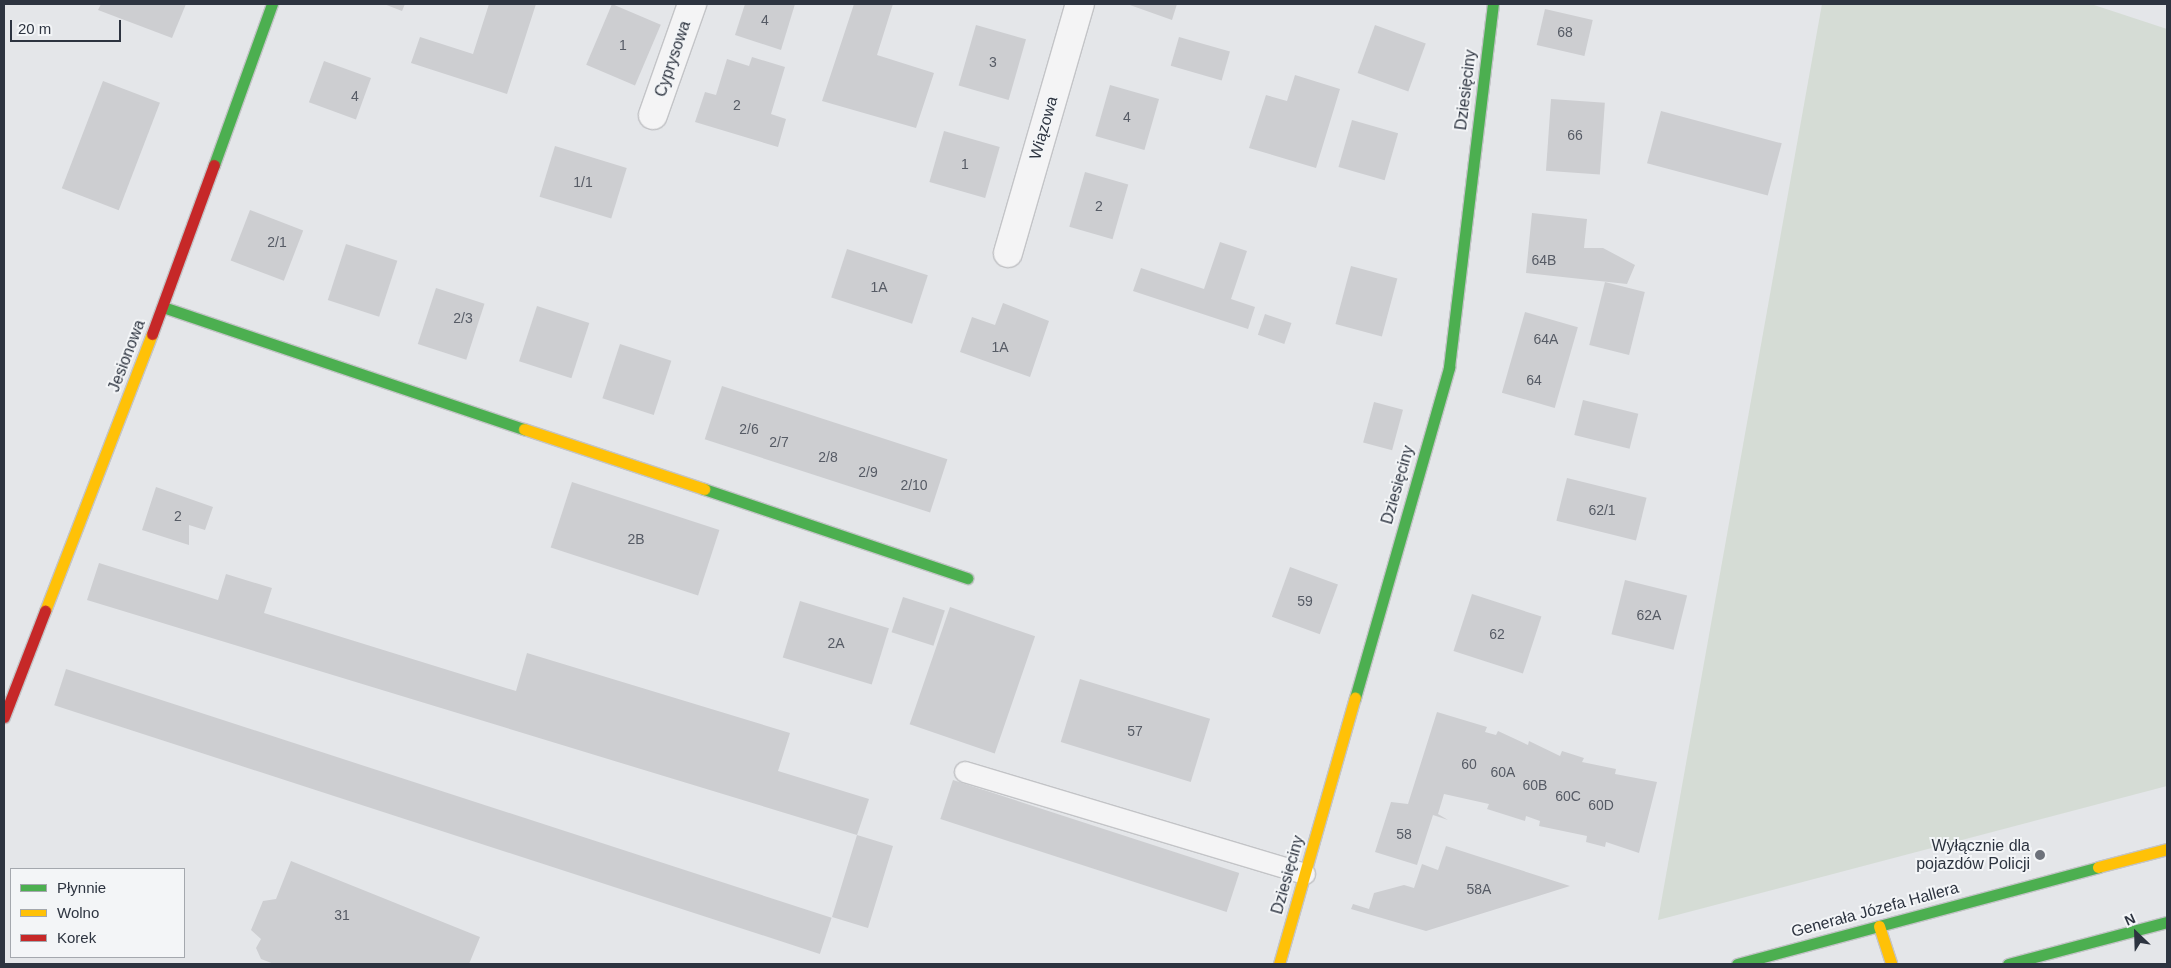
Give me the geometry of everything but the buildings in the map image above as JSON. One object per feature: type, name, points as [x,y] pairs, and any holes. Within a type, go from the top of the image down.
[{"type":"street","name":"Jesionowa","points":[[4,717],[163,307],[272,4]]},
{"type":"street","name":"Cyprysowa","points":[[654,115],[692,4]]},
{"type":"street","name":"Wiązowa","points":[[1008,253],[1080,4]]},
{"type":"street","name":"Dziesięciny","points":[[1279,964],[1449,367],[1493,4]]},
{"type":"street","points":[[163,307],[967,578]]},
{"type":"street","name":"Generała Józefa Hallera","points":[[1737,964],[2167,849]]},
{"type":"street","points":[[2008,964],[2167,922]]},
{"type":"street","points":[[1879,926],[1891,964]]},
{"type":"lane","points":[[965,772],[1305,874]]},
{"type":"shaded area","points":[[1822,4],[2091,4],[2167,29],[2167,786],[1658,920]]},
{"type":"traffic: fast","points":[[214,165],[272,4]]},
{"type":"traffic: fast","points":[[1355,698],[1449,367],[1493,4]]},
{"type":"traffic: fast","points":[[163,307],[524,429]]},
{"type":"traffic: fast","points":[[704,489],[967,578]]},
{"type":"traffic: fast","points":[[1737,964],[2098,867]]},
{"type":"traffic: fast","points":[[2008,964],[2167,922]]},
{"type":"traffic: slow","points":[[45,611],[152,334]]},
{"type":"traffic: slow","points":[[524,429],[704,489]]},
{"type":"traffic: slow","points":[[1279,964],[1355,698]]},
{"type":"traffic: slow","points":[[2098,867],[2167,849]]},
{"type":"traffic: slow","points":[[1879,926],[1891,964]]},
{"type":"traffic: jam","points":[[152,334],[214,165]]},
{"type":"traffic: jam","points":[[4,717],[45,611]]},
{"type":"place","name":"Wyłącznie dla pojazdów Policji","points":[[2040,855]]}]
